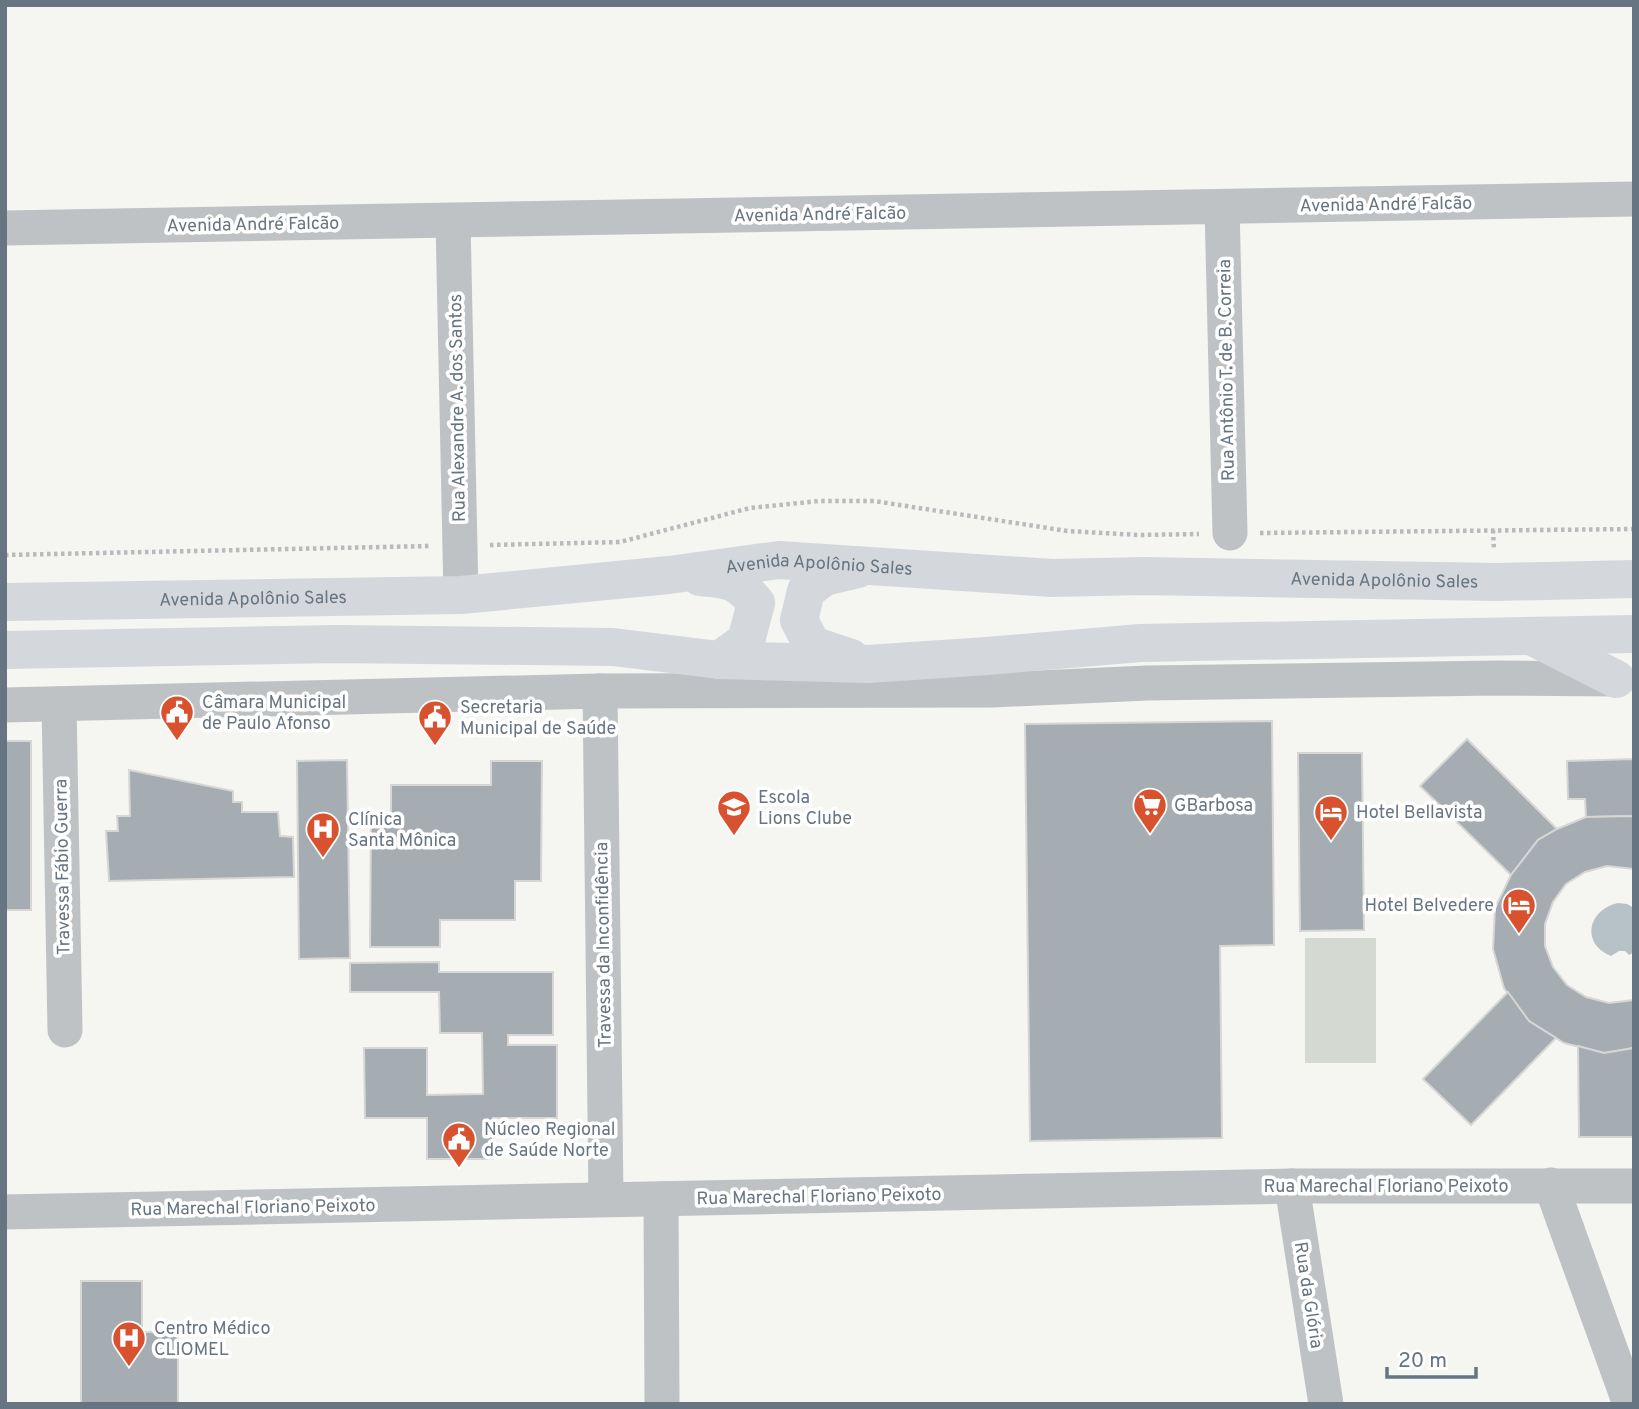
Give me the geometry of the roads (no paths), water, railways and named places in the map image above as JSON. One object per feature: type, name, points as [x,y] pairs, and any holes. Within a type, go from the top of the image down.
[{"type":"street","name":"Avenida André Falcão","points":[[5,228],[1634,199]]},
{"type":"street","name":"Rua Antônio T. de B. Correia","points":[[1222,207],[1230,533]]},
{"type":"street","name":"Rua Alexandre A. dos Santos","points":[[453,220],[461,595]]},
{"type":"street","name":"Avenida Apolônio Sales","points":[[5,602],[461,595],[669,575],[779,559],[1052,578],[1144,576],[1497,582],[1634,579]]},
{"type":"street","points":[[867,566],[824,577],[806,591],[799,620],[812,645],[868,663]]},
{"type":"street","points":[[669,575],[729,580],[744,588],[756,603],[746,641],[719,660]]},
{"type":"street","points":[[5,705],[600,691],[990,673],[1141,643],[1634,634]]},
{"type":"street","points":[[1530,636],[1625,679]]},
{"type":"street","points":[[5,650],[336,644],[613,647],[719,660],[868,663],[1174,683],[1497,678],[1625,679]]},
{"type":"street","name":"Travessa da Inconfidência","points":[[600,691],[607,1199]]},
{"type":"street","name":"Travessa Fábio Guerra","points":[[59,704],[65,1030]]},
{"type":"street","points":[[1551,1185],[1630,1404]]},
{"type":"street","name":"Rua Marechal Floriano Peixoto","points":[[5,1212],[1292,1186],[1634,1186]]},
{"type":"street","name":"Rua da Glória","points":[[1292,1186],[1326,1404]]},
{"type":"street","points":[[661,1199],[662,1404]]},
{"type":"place","name":"Câmara Municipal de Paulo Afonso","points":[[177,742]]},
{"type":"place","name":"Secretaria Municipal de Saúde","points":[[435,747]]},
{"type":"place","name":"GBarbosa","points":[[1150,835]]},
{"type":"place","name":"Escola Lions Clube","points":[[734,837]]},
{"type":"place","name":"Hotel Bellavista","points":[[1331,842]]},
{"type":"place","name":"Clínica Santa Mônica","points":[[323,859]]},
{"type":"place","name":"Hotel Belvedere","points":[[1519,935]]},
{"type":"place","name":"Núcleo Regional de Saúde Norte","points":[[459,1169]]},
{"type":"place","name":"Centro Médico CLIOMEL","points":[[129,1368]]}]
